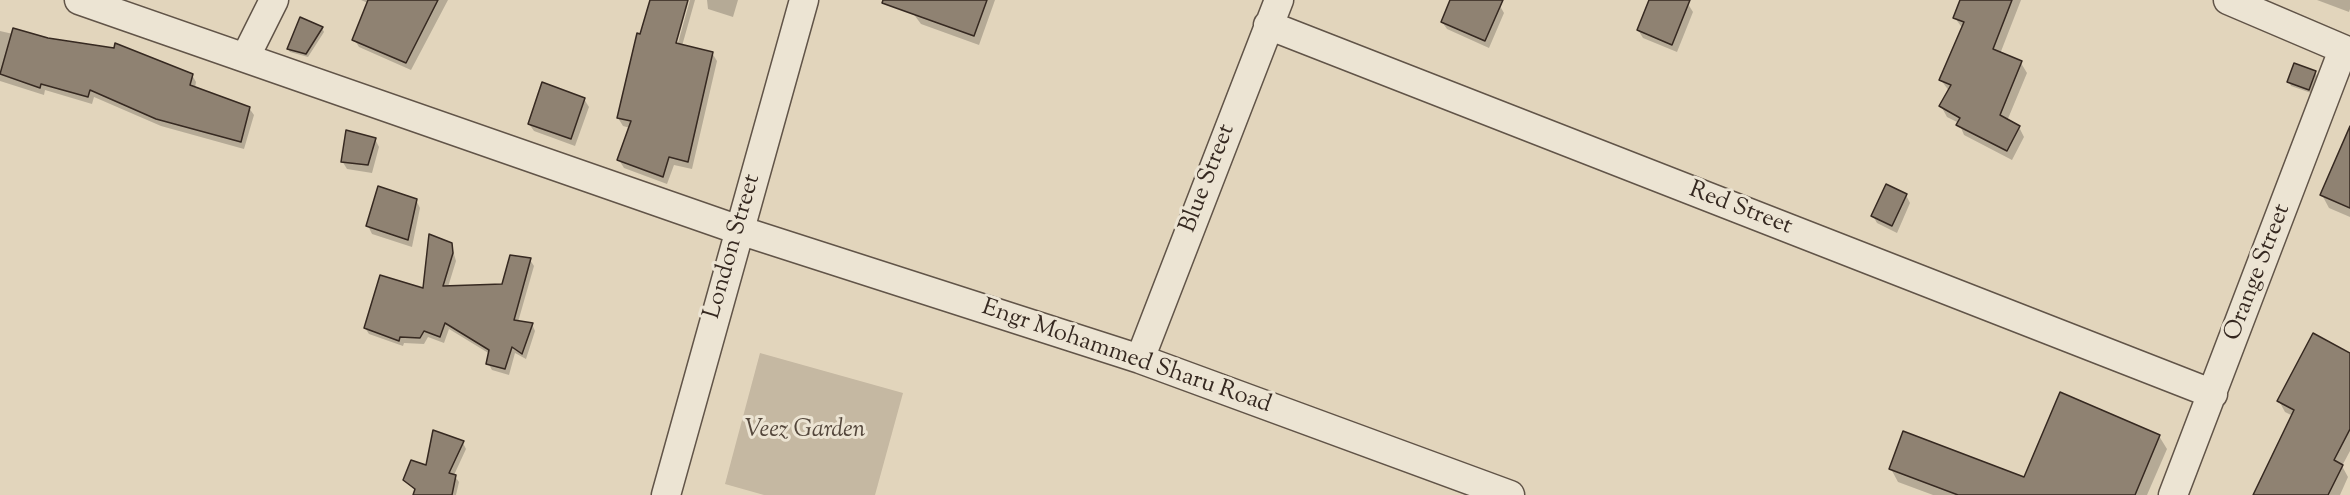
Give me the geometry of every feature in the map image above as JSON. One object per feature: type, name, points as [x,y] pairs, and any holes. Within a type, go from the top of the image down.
[{"type":"street","name":"Engr Mohammed Sharu Road","points":[[79,0],[246,56],[739,230],[1140,359],[1510,495]]},
{"type":"street","points":[[246,56],[274,0]]},
{"type":"street","name":"London Street","points":[[666,495],[804,0]]},
{"type":"street","points":[[2228,0],[2347,51]]},
{"type":"street","name":"Blue Street","points":[[1140,359],[1274,13]]},
{"type":"street","name":"Red Street","points":[[1274,13],[2213,394]]},
{"type":"street","name":"Orange Street","points":[[2173,495],[2347,51]]},
{"type":"green space","name":"Veez Garden","points":[[760,353],[903,393],[875,495],[764,495],[725,484]]},
{"type":"building","points":[[368,0],[438,0],[406,63],[352,40]]},
{"type":"building","points":[[650,0],[688,0],[676,43],[713,52],[688,162],[669,157],[663,177],[617,160],[631,121],[617,118],[637,33],[640,34]]},
{"type":"building","points":[[883,0],[987,0],[974,36],[882,3]]},
{"type":"building","points":[[1450,0],[1503,0],[1485,41],[1441,22]]},
{"type":"building","points":[[1649,0],[1690,0],[1672,45],[1637,30]]},
{"type":"building","points":[[1960,0],[2012,0],[1993,49],[2022,61],[2000,115],[2020,126],[2007,151],[1956,125],[1960,118],[1939,106],[1951,85],[1939,80],[1964,22],[1953,18]]},
{"type":"building","points":[[300,17],[323,27],[306,54],[287,49]]},
{"type":"building","points":[[13,28],[48,38],[114,48],[115,43],[193,74],[190,85],[250,107],[241,142],[156,119],[90,90],[88,97],[41,84],[40,88],[0,74]]},
{"type":"building","points":[[2294,63],[2316,71],[2309,90],[2287,82]]},
{"type":"building","points":[[542,82],[585,98],[571,139],[528,124]]},
{"type":"building","points":[[2350,126],[2350,208],[2320,195]]},
{"type":"building","points":[[346,130],[376,138],[368,165],[341,162]]},
{"type":"building","points":[[1886,184],[1907,194],[1892,226],[1871,216]]},
{"type":"building","points":[[378,186],[417,199],[408,240],[366,226]]},
{"type":"building","points":[[429,234],[452,243],[453,253],[443,286],[502,284],[510,255],[531,258],[514,320],[533,323],[522,354],[512,347],[505,369],[486,364],[489,350],[445,323],[440,337],[424,331],[420,338],[400,337],[399,341],[364,328],[380,275],[423,288]]},
{"type":"building","points":[[2313,333],[2350,353],[2350,429],[2334,460],[2343,465],[2328,495],[2253,495],[2294,410],[2277,401]]},
{"type":"building","points":[[2060,392],[2160,435],[2135,495],[1958,495],[1889,469],[1903,431],[2024,477]]},
{"type":"building","points":[[433,430],[464,441],[449,473],[456,475],[452,495],[413,495],[415,489],[403,480],[411,460],[426,465]]}]
